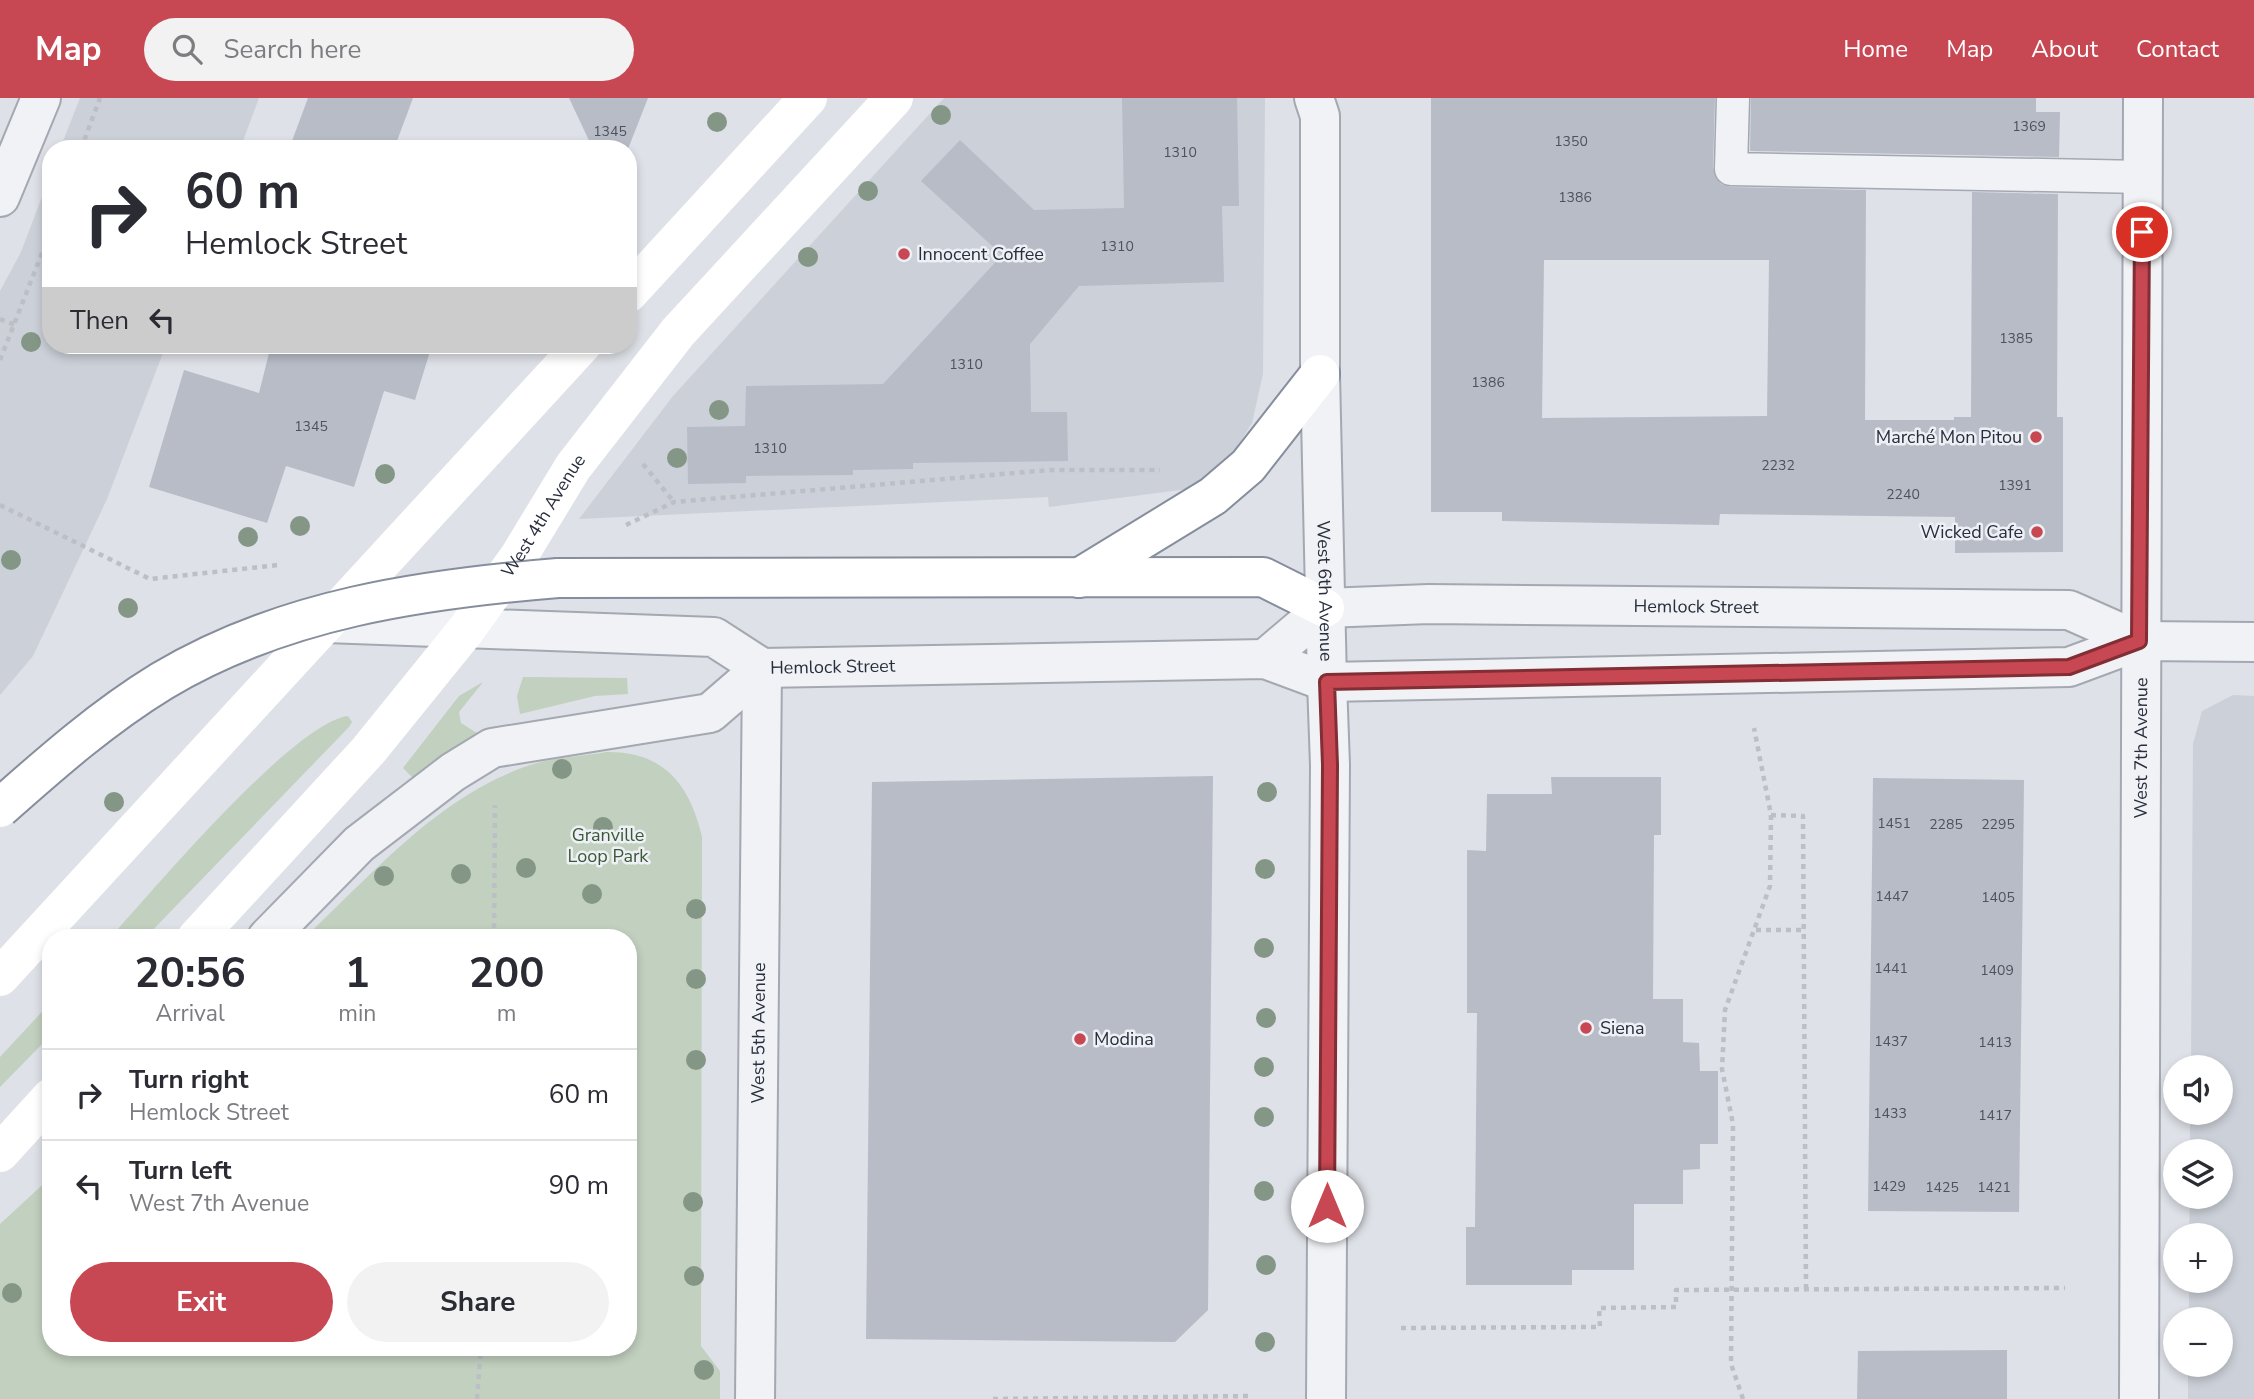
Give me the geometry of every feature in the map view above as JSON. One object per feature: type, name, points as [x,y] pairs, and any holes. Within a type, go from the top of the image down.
[{"type":"main road","points":[[637,284],[808,98]]},
{"type":"main road","name":"West 4th Avenue","points":[[204,929],[368,751],[466,630],[519,556],[573,467],[678,332],[894,98]]},
{"type":"main road","points":[[44,929],[574,354]]},
{"type":"main road","points":[[1062,578],[1213,496],[1239,474],[1320,374]]},
{"type":"main road","points":[[0,808],[82,735],[164,680],[248,639],[326,612],[403,596],[477,585],[558,578],[1263,578],[1325,608]]},
{"type":"main road","points":[[0,977],[42,931]]},
{"type":"main road","points":[[0,1153],[42,1110]]},
{"type":"street","points":[[0,197],[41,98]]},
{"type":"street","name":"West 7th Avenue","points":[[2139,1399],[2139,641],[2143,98]]},
{"type":"street","name":"West 6th Avenue","points":[[1321,104],[1320,374],[1330,765],[1326,1399]]},
{"type":"street","name":"Hemlock Street","points":[[1325,608],[1429,604],[2069,610],[2139,641]]},
{"type":"street","points":[[1265,659],[1325,608]]},
{"type":"street","name":"Hemlock Street","points":[[326,623],[714,637],[762,668],[1265,659],[1327,682],[2069,667],[2139,641],[2254,642]]},
{"type":"street","points":[[276,929],[359,844],[453,772],[492,748],[710,713],[762,668]]},
{"type":"street","name":"West 5th Avenue","points":[[755,1399],[762,668]]},
{"type":"lane","points":[[1733,98],[1731,169],[2143,177]]},
{"type":"path","points":[[84,140],[100,98]]},
{"type":"path","points":[[0,360],[42,254]]},
{"type":"path","points":[[0,319],[15,325]]},
{"type":"path","points":[[643,464],[674,502]]},
{"type":"path","points":[[618,529],[674,502],[1050,470],[1150,468],[1162,471]]},
{"type":"path","points":[[0,505],[150,579],[278,565]]},
{"type":"path","points":[[1743,1399],[1731,1364],[1733,1124],[1722,1069],[1725,1010],[1770,886],[1771,816],[1754,728]]},
{"type":"path","points":[[494,929],[495,802]]},
{"type":"path","points":[[1771,816],[1803,816],[1806,1289]]},
{"type":"path","points":[[1756,930],[1804,930]]},
{"type":"path","points":[[1401,1328],[1600,1327],[1600,1308],[1676,1307],[1676,1290],[2065,1288]]},
{"type":"path","points":[[477,1399],[480,1356]]},
{"type":"path","points":[[995,1398],[1249,1396]]},
{"type":"shaded area","points":[[80,98],[259,98],[243,140],[64,140]]},
{"type":"shaded area","points":[[944,98],[1265,98],[1263,374],[1252,423],[1231,457],[1188,489],[1049,507],[1048,497],[579,519],[673,396]]},
{"type":"shaded area","points":[[42,197],[42,354],[163,354],[107,499],[33,656],[0,695],[0,291],[21,252]]},
{"type":"shaded area","points":[[2233,695],[2254,696],[2254,1399],[2188,1399],[2188,1377],[2233,1377],[2233,1307],[2189,1307],[2189,1293],[2233,1293],[2233,1223],[2189,1223],[2190,1209],[2233,1209],[2233,1139],[2190,1139],[2190,1125],[2233,1125],[2233,1055],[2191,1055],[2193,744],[2202,711]]},
{"type":"green space","points":[[523,677],[627,678],[628,694],[595,696],[520,714],[517,696]]},
{"type":"green space","points":[[483,682],[459,712],[461,723],[477,733],[416,781],[403,768],[459,696]]},
{"type":"green space","points":[[348,716],[352,722],[154,929],[118,929],[224,812],[294,747],[324,726]]},
{"type":"green space","name":"Granville Loop Park","points":[[606,752],[626,753],[659,765],[682,787],[697,818],[702,837],[701,1346],[720,1371],[720,1399],[0,1399],[0,1224],[42,1185],[42,1356],[637,1356],[637,929],[313,929],[383,861],[440,814],[470,793],[503,776],[554,759]]},
{"type":"green space","points":[[42,1012],[42,1044],[0,1087],[0,1057]]},
{"type":"building","points":[[308,98],[413,98],[397,140],[292,140]]},
{"type":"building","points":[[569,98],[648,98],[632,140],[589,140]]},
{"type":"building","points":[[1122,98],[1237,98],[1239,206],[1222,206],[1224,282],[1079,286],[1030,344],[1031,412],[1067,412],[1068,461],[913,463],[913,469],[853,470],[853,475],[746,476],[746,483],[688,484],[687,427],[745,426],[746,386],[883,384],[1002,255],[921,181],[960,140],[1034,210],[1124,208]]},
{"type":"building","points":[[1431,98],[1715,98],[1713,168],[1721,184],[1731,187],[1866,190],[1865,420],[1954,420],[1954,417],[1971,417],[1972,192],[2058,194],[2057,417],[2063,417],[2063,552],[1955,553],[1955,517],[1720,514],[1719,525],[1502,521],[1502,512],[1431,512]],"holes":[[[1544,260],[1769,260],[1767,416],[1542,418]]]},
{"type":"building","points":[[1751,98],[2036,98],[2036,112],[2060,112],[2059,157],[1750,151]]},
{"type":"building","points":[[269,354],[429,354],[415,400],[384,391],[354,487],[286,466],[267,523],[149,487],[184,370],[259,393]]},
{"type":"building","name":"Modina","points":[[1213,776],[1208,1310],[1175,1342],[866,1339],[872,782]]},
{"type":"building","name":"Siena","points":[[1551,777],[1661,777],[1661,835],[1654,835],[1653,999],[1683,999],[1683,1042],[1699,1043],[1700,1071],[1718,1071],[1718,1144],[1700,1144],[1700,1169],[1683,1170],[1683,1204],[1634,1204],[1634,1270],[1572,1270],[1572,1285],[1466,1285],[1466,1227],[1475,1227],[1477,1013],[1467,1013],[1467,850],[1486,851],[1487,794],[1552,794]]},
{"type":"building","points":[[1873,778],[2024,780],[2019,1212],[1868,1211]]},
{"type":"building","points":[[2007,1350],[2007,1399],[1857,1399],[1858,1351]]},
{"type":"place","name":"Innocent Coffee","points":[[904,254]]},
{"type":"place","name":"Marché Mon Pitou","points":[[2036,437]]},
{"type":"place","name":"Wicked Cafe","points":[[2037,532]]},
{"type":"place","name":"Siena","points":[[1586,1028]]},
{"type":"place","name":"Modina","points":[[1080,1039]]},
{"type":"route","points":[[1327,1206],[1330,765],[1327,682],[2069,667],[2139,641],[2142,232]]}]
